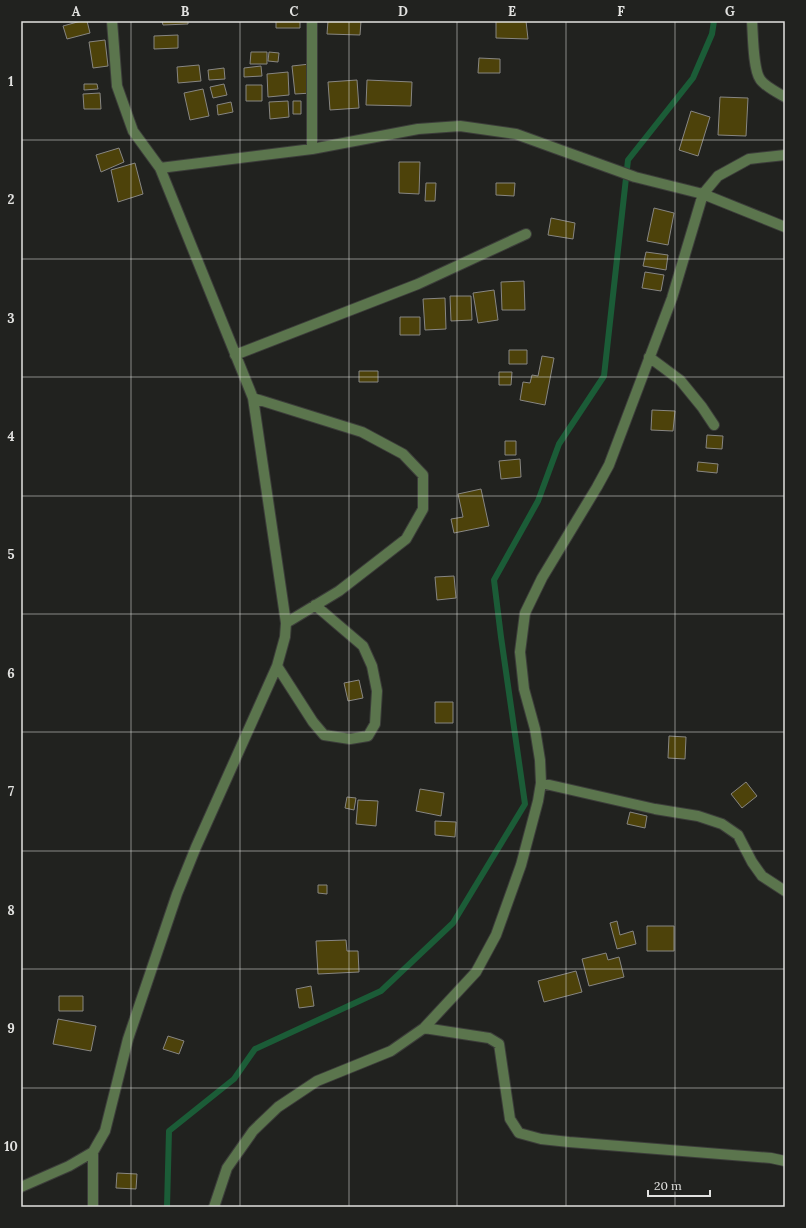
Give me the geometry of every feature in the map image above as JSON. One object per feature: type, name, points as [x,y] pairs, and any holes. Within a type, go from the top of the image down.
[{"type":"street","points":[[93,1207],[93,1152],[105,1131],[128,1039],[177,894],[196,847],[277,666],[285,637],[286,623],[253,398],[160,168],[133,131],[117,86],[112,26],[106,21]]},
{"type":"street","points":[[312,21],[312,149]]},
{"type":"street","points":[[752,21],[755,61],[760,79],[770,88],[785,97]]},
{"type":"street","points":[[160,168],[312,149],[418,129],[460,126],[516,134],[635,177],[703,194],[785,227]]},
{"type":"street","points":[[214,1207],[227,1168],[253,1131],[278,1107],[317,1081],[391,1051],[424,1028],[476,972],[496,935],[521,865],[541,784],[540,760],[535,729],[524,689],[520,652],[525,613],[542,578],[598,487],[609,465],[672,298],[703,194],[718,176],[749,159],[785,155]]},
{"type":"street","points":[[235,355],[418,284],[526,234]]},
{"type":"street","points":[[649,357],[680,380],[702,407],[714,425]]},
{"type":"street","points":[[253,398],[362,432],[403,454],[423,475],[423,509],[406,538],[339,592],[286,623]]},
{"type":"street","points":[[277,666],[313,722],[324,735],[350,739],[368,736],[375,724],[376,711],[377,691],[372,666],[363,646],[315,606]]},
{"type":"street","points":[[541,784],[654,809],[698,816],[722,824],[738,835],[752,862],[762,876],[785,891]]},
{"type":"street","points":[[424,1028],[489,1038],[499,1044],[510,1119],[519,1133],[541,1139],[569,1142],[771,1158],[785,1161]]},
{"type":"street","points":[[21,1186],[69,1166],[93,1152]]},
{"type":"building","points":[[81,21],[87,21],[90,33],[67,39],[63,26]]},
{"type":"building","points":[[162,21],[188,21],[188,24],[163,25]]},
{"type":"building","points":[[276,21],[300,21],[300,28],[276,28]]},
{"type":"building","points":[[328,21],[361,21],[360,35],[327,34]]},
{"type":"building","points":[[496,21],[526,21],[528,39],[496,38]]},
{"type":"building","points":[[178,35],[178,48],[154,49],[154,36]]},
{"type":"building","points":[[105,40],[108,66],[93,68],[89,42]]},
{"type":"building","points":[[251,52],[267,52],[267,64],[250,64]]},
{"type":"building","points":[[269,52],[279,53],[278,62],[268,61]]},
{"type":"building","points":[[479,58],[500,59],[500,73],[478,73]]},
{"type":"building","points":[[310,64],[312,93],[295,94],[292,66]]},
{"type":"building","points":[[199,65],[201,81],[178,83],[177,67]]},
{"type":"building","points":[[261,66],[262,76],[244,77],[244,68]]},
{"type":"building","points":[[224,68],[225,79],[209,80],[208,70]]},
{"type":"building","points":[[288,72],[289,95],[268,97],[267,74]]},
{"type":"building","points":[[357,80],[359,108],[330,110],[328,82]]},
{"type":"building","points":[[367,80],[412,82],[411,106],[366,105]]},
{"type":"building","points":[[84,84],[97,84],[98,89],[84,90]]},
{"type":"building","points":[[224,84],[227,95],[213,98],[210,87]]},
{"type":"building","points":[[246,85],[262,85],[262,101],[246,101]]},
{"type":"building","points":[[203,89],[209,116],[190,120],[184,93]]},
{"type":"building","points":[[100,93],[101,109],[84,109],[83,94]]},
{"type":"building","points":[[720,97],[748,98],[746,136],[718,135]]},
{"type":"building","points":[[288,101],[289,117],[270,119],[269,102]]},
{"type":"building","points":[[293,101],[301,101],[301,114],[293,114]]},
{"type":"building","points":[[231,102],[233,112],[218,115],[217,105]]},
{"type":"building","points":[[691,111],[710,117],[698,156],[679,150]]},
{"type":"building","points":[[119,148],[124,162],[101,172],[96,155]]},
{"type":"building","points":[[399,162],[420,162],[419,194],[399,193]]},
{"type":"building","points":[[135,163],[143,194],[118,202],[111,170]]},
{"type":"building","points":[[426,183],[436,183],[435,201],[425,201]]},
{"type":"building","points":[[496,183],[515,183],[514,196],[496,195]]},
{"type":"building","points":[[654,208],[674,213],[668,245],[647,241]]},
{"type":"building","points":[[551,218],[575,223],[573,239],[548,235]]},
{"type":"building","points":[[646,252],[668,255],[666,270],[643,266]]},
{"type":"building","points":[[645,272],[664,275],[661,291],[642,288]]},
{"type":"building","points":[[524,281],[525,310],[502,310],[501,282]]},
{"type":"building","points":[[494,290],[498,320],[478,323],[473,293]]},
{"type":"building","points":[[450,296],[471,296],[472,320],[451,321]]},
{"type":"building","points":[[445,298],[446,329],[425,330],[423,299]]},
{"type":"building","points":[[400,317],[420,317],[420,335],[400,335]]},
{"type":"building","points":[[509,350],[527,350],[527,364],[509,364]]},
{"type":"building","points":[[542,356],[554,358],[545,405],[520,400],[523,382],[530,383],[532,375],[538,376]]},
{"type":"building","points":[[359,371],[378,371],[378,382],[359,382]]},
{"type":"building","points":[[499,372],[512,372],[511,385],[499,385]]},
{"type":"building","points":[[652,410],[675,411],[673,431],[651,430]]},
{"type":"building","points":[[707,435],[723,436],[722,449],[706,448]]},
{"type":"building","points":[[505,441],[516,441],[516,455],[505,455]]},
{"type":"building","points":[[520,459],[521,477],[501,479],[499,461]]},
{"type":"building","points":[[698,462],[718,464],[717,473],[697,471]]},
{"type":"building","points":[[481,489],[489,526],[454,533],[451,519],[463,517],[458,494]]},
{"type":"building","points":[[454,576],[456,598],[437,600],[435,577]]},
{"type":"building","points":[[359,680],[363,698],[348,701],[344,683]]},
{"type":"building","points":[[435,702],[453,702],[453,723],[435,723]]},
{"type":"building","points":[[669,736],[686,737],[685,759],[668,758]]},
{"type":"building","points":[[746,782],[757,796],[742,808],[731,794]]},
{"type":"building","points":[[420,789],[444,793],[441,816],[416,811]]},
{"type":"building","points":[[347,797],[356,798],[354,810],[345,808]]},
{"type":"building","points":[[358,800],[378,801],[376,826],[356,824]]},
{"type":"building","points":[[630,812],[647,816],[645,828],[627,824]]},
{"type":"building","points":[[435,821],[456,822],[455,837],[435,835]]},
{"type":"building","points":[[318,885],[327,885],[327,894],[318,893]]},
{"type":"building","points":[[617,921],[620,935],[633,931],[636,944],[617,949],[610,923]]},
{"type":"building","points":[[647,926],[674,926],[674,951],[647,951]]},
{"type":"building","points":[[346,940],[347,951],[358,951],[359,972],[318,974],[316,941]]},
{"type":"building","points":[[606,953],[608,960],[619,957],[624,977],[589,986],[582,959]]},
{"type":"building","points":[[576,971],[582,992],[544,1002],[538,981]]},
{"type":"building","points":[[311,986],[314,1006],[299,1008],[296,989]]},
{"type":"building","points":[[59,996],[83,996],[83,1011],[59,1011]]},
{"type":"building","points":[[58,1019],[96,1026],[91,1051],[53,1044]]},
{"type":"building","points":[[168,1036],[184,1041],[179,1054],[163,1049]]},
{"type":"building","points":[[117,1173],[137,1174],[136,1189],[116,1188]]},
{"type":"waterway","points":[[167,1207],[169,1131],[234,1079],[255,1049],[381,991],[453,923],[525,804],[494,580],[538,501],[559,444],[604,376],[628,160],[693,78],[712,34],[714,21]]}]
